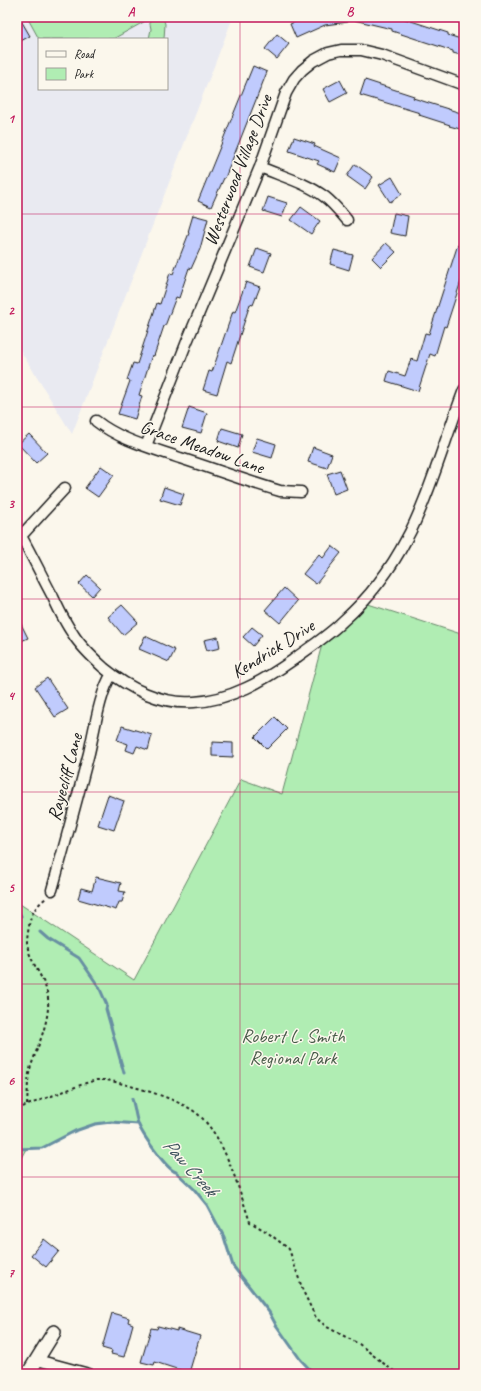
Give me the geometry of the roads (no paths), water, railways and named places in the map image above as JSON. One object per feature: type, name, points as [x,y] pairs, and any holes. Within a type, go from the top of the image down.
[{"type":"street","name":"Westerwood Village Drive","points":[[146,446],[186,344],[260,168],[286,93],[294,79],[313,61],[328,53],[341,50],[361,50],[382,55],[464,85]]},
{"type":"street","points":[[260,168],[313,190],[336,207],[347,220]]},
{"type":"street","name":"Kendrick Drive","points":[[19,532],[62,617],[73,635],[86,650],[112,674],[137,689],[163,699],[192,703],[209,701],[228,696],[277,671],[324,637],[362,602],[389,568],[404,544],[422,504],[439,462],[464,390]]},
{"type":"street","name":"Grace Meadow Lane","points":[[96,421],[106,429],[146,446],[280,491],[301,492]]},
{"type":"street","points":[[19,532],[65,488]]},
{"type":"street","name":"Rayecliff Lane","points":[[52,890],[82,782],[103,697],[109,678],[112,674]]},
{"type":"street","points":[[28,1374],[54,1332]]},
{"type":"street","points":[[37,1360],[89,1374]]},
{"type":"waterway","points":[[17,909],[21,916]]},
{"type":"waterway","points":[[40,932],[48,939],[79,958],[99,987],[107,1005],[106,1009],[124,1073]]},
{"type":"waterway","name":"Paw Creek","points":[[132,1099],[138,1123],[149,1142],[167,1165],[194,1189],[207,1205],[224,1237],[233,1266],[269,1312],[276,1325],[300,1359],[314,1374]]},
{"type":"waterway","name":"Paw Creek","points":[[17,1149],[42,1148],[75,1131],[95,1124],[111,1122],[138,1124]]},
{"type":"park label","name":"Robert L. Smith Regional Park","points":[[293,1047]]}]
